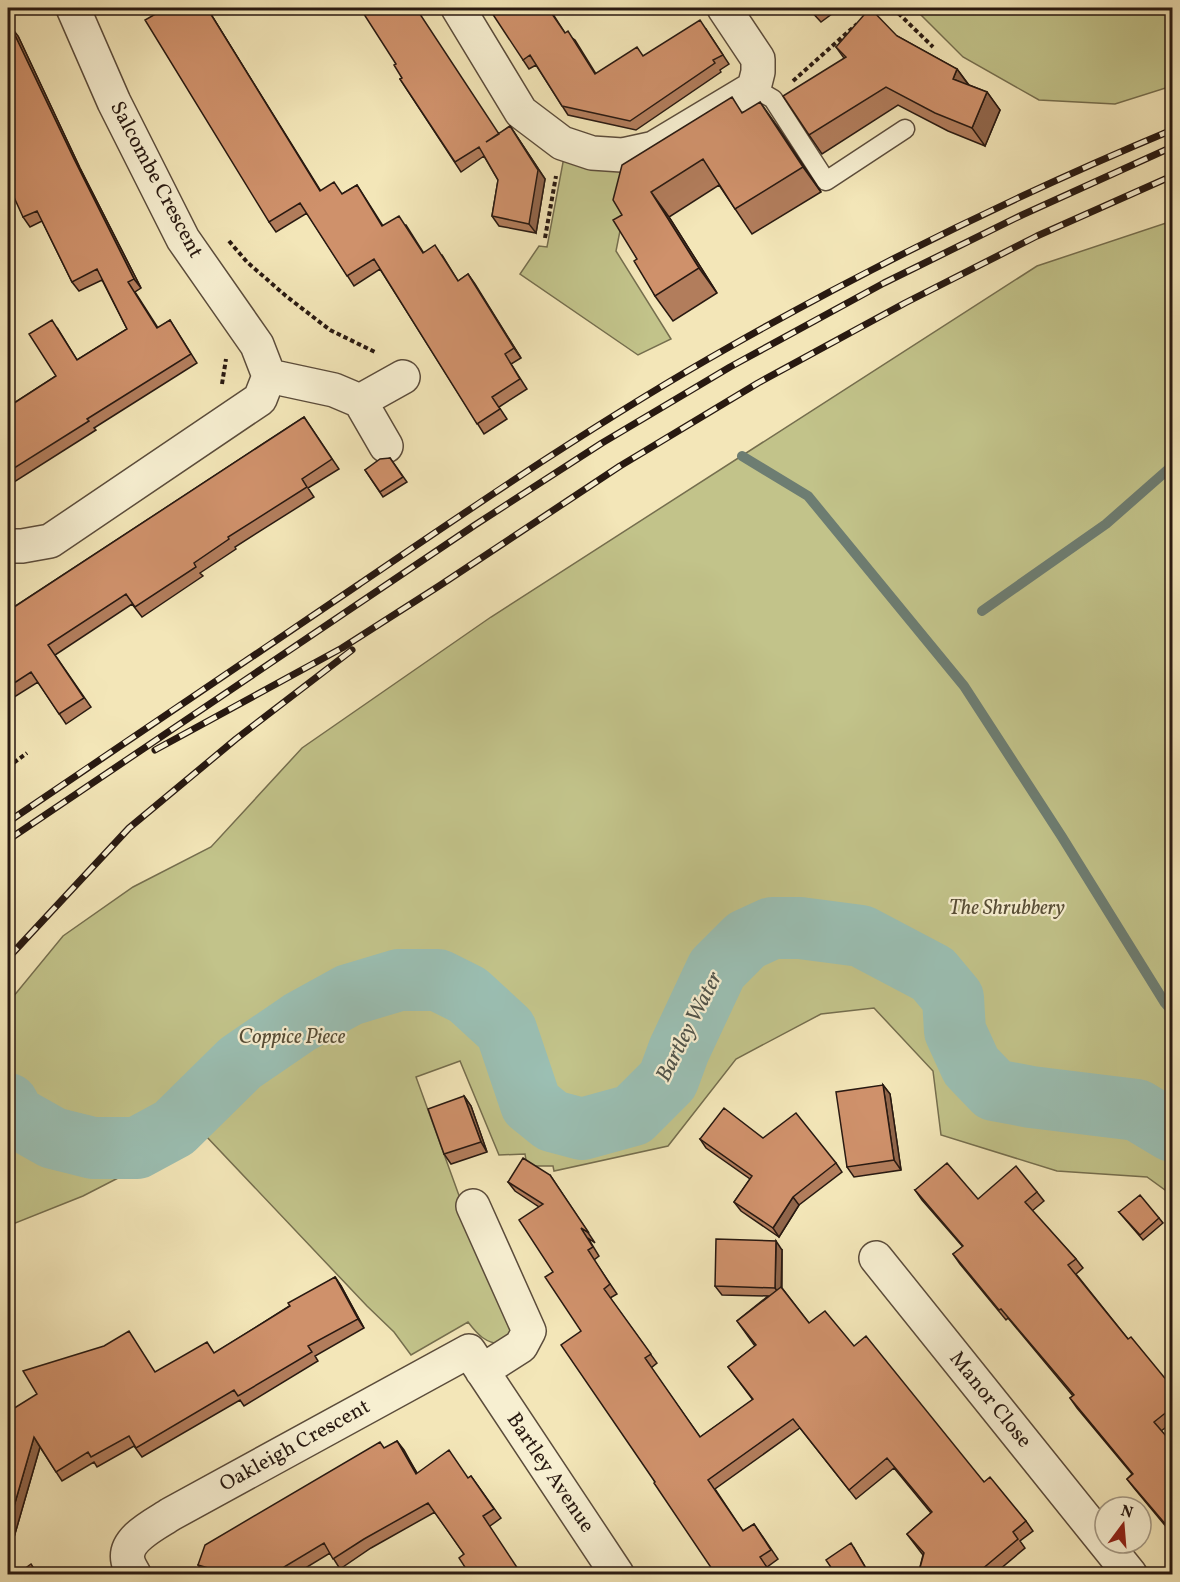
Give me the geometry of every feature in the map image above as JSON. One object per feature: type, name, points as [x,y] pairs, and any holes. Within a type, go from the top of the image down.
[{"type":"street","name":"Salcombe Crescent","points":[[73,8],[114,102],[183,238],[257,345],[269,376]]},
{"type":"street","points":[[458,8],[521,112],[562,143],[592,153],[622,154],[654,148],[763,93],[758,72],[758,59],[724,8]]},
{"type":"street","points":[[8,546],[50,541],[260,399],[269,376],[334,390],[360,401],[386,446]]},
{"type":"street","points":[[360,401],[403,377]]},
{"type":"street","points":[[473,1206],[529,1331],[521,1346],[476,1361]]},
{"type":"street","name":"Manor Close","points":[[876,1258],[1093,1528]]},
{"type":"street","name":"Oakleigh Crescent","points":[[122,1556],[133,1542],[171,1514],[476,1361]]},
{"type":"street","name":"Bartley Avenue","points":[[476,1361],[617,1575]]},
{"type":"street","name":"Manor Close","points":[[1114,1555],[1130,1575]]},
{"type":"lane","points":[[763,93],[826,181],[905,129]]},
{"type":"path","points":[[893,8],[933,47]]},
{"type":"path","points":[[763,93],[858,23]]},
{"type":"path","points":[[544,238],[562,143]]},
{"type":"path","points":[[225,236],[247,262],[286,296],[330,330],[366,346],[392,362],[403,377]]},
{"type":"path","points":[[221,391],[226,355]]},
{"type":"path","points":[[8,767],[27,753]]},
{"type":"green space","points":[[914,8],[1172,8],[1172,86],[1115,104],[1039,100],[963,57]]},
{"type":"green space","points":[[564,157],[633,165],[616,251],[671,339],[638,355],[520,274],[539,246],[547,247]]},
{"type":"green space","points":[[1172,221],[1172,1195],[1147,1177],[1057,1171],[941,1135],[933,1071],[874,1008],[821,1014],[736,1059],[668,1146],[554,1171],[553,1166],[527,1166],[525,1154],[499,1155],[460,1061],[416,1077],[461,1201],[516,1325],[502,1344],[482,1338],[468,1322],[411,1355],[394,1332],[204,1134],[83,1196],[8,1226],[8,1003],[63,936],[133,887],[211,847],[302,748],[491,617],[1037,266]]},
{"type":"building","points":[[166,8],[207,8],[320,191],[334,182],[342,194],[357,185],[382,226],[399,216],[423,253],[435,245],[458,281],[468,274],[514,348],[505,354],[520,379],[492,397],[500,409],[477,424],[374,259],[347,276],[300,203],[269,222],[145,20]]},
{"type":"building","points":[[360,8],[416,8],[499,134],[510,126],[538,170],[529,224],[492,216],[498,180],[479,147],[455,162],[400,79],[402,78],[394,65],[396,64]]},
{"type":"building","points":[[492,8],[548,8],[565,33],[568,31],[595,74],[637,47],[643,56],[700,20],[723,55],[713,60],[715,63],[630,121],[562,106],[530,55],[523,60],[492,13],[494,11]]},
{"type":"building","points":[[810,8],[821,8],[814,13]]},
{"type":"building","points":[[870,8],[897,36],[957,69],[953,79],[987,92],[972,128],[935,113],[886,87],[809,135],[783,96],[846,57],[836,47]]},
{"type":"building","points":[[11,27],[134,279],[128,282],[157,328],[170,320],[191,354],[8,472],[8,407],[56,376],[29,334],[52,320],[77,360],[127,329],[97,269],[72,282],[37,211],[23,217],[8,184],[8,160],[12,158],[8,150],[8,28]]},
{"type":"building","points":[[732,97],[742,113],[760,102],[803,167],[735,209],[703,159],[651,192],[699,268],[655,296],[634,261],[637,259],[613,220],[622,215],[613,200],[622,165]]},
{"type":"building","points":[[304,417],[332,459],[302,479],[307,487],[228,537],[229,539],[194,563],[196,567],[135,607],[126,594],[48,645],[84,698],[59,714],[31,672],[8,687],[8,611]]},
{"type":"building","points":[[390,458],[403,477],[380,492],[365,470],[380,459]]},
{"type":"building","points":[[883,1085],[894,1160],[847,1167],[836,1092]]},
{"type":"building","points":[[464,1096],[481,1142],[444,1154],[428,1109]]},
{"type":"building","points":[[724,1108],[763,1138],[796,1113],[836,1163],[793,1197],[773,1228],[734,1202],[752,1176],[700,1139]]},
{"type":"building","points":[[523,1158],[550,1175],[589,1233],[581,1228],[593,1247],[588,1250],[610,1284],[604,1289],[651,1354],[645,1358],[700,1437],[753,1399],[728,1367],[756,1345],[737,1321],[781,1287],[809,1323],[825,1311],[854,1346],[866,1336],[984,1482],[990,1477],[1026,1521],[1013,1532],[1018,1539],[975,1575],[918,1575],[924,1553],[907,1534],[932,1512],[887,1458],[849,1490],[793,1419],[708,1480],[743,1531],[754,1524],[771,1550],[760,1557],[772,1575],[716,1575],[561,1345],[581,1331],[545,1277],[553,1272],[519,1220],[543,1204],[508,1182]]},
{"type":"building","points":[[947,1163],[978,1199],[1016,1166],[1037,1192],[1025,1202],[1076,1259],[1068,1265],[1128,1339],[1131,1337],[1173,1388],[1173,1407],[1154,1422],[1173,1444],[1173,1533],[1153,1510],[1153,1495],[1141,1495],[1127,1479],[1133,1474],[1070,1398],[1074,1395],[953,1254],[963,1246],[915,1190]]},
{"type":"building","points":[[1140,1195],[1159,1218],[1140,1235],[1119,1212]]},
{"type":"building","points":[[716,1239],[776,1241],[775,1288],[715,1286]]},
{"type":"building","points":[[335,1277],[358,1319],[308,1346],[312,1352],[238,1396],[234,1390],[136,1448],[129,1436],[91,1457],[88,1452],[56,1472],[34,1437],[8,1527],[8,1412],[37,1394],[23,1371],[104,1346],[129,1331],[155,1372],[207,1342],[214,1353],[290,1306],[288,1303]]},
{"type":"building","points":[[397,1441],[416,1474],[449,1450],[468,1478],[471,1476],[494,1509],[483,1516],[522,1575],[470,1575],[459,1558],[464,1554],[428,1503],[333,1559],[324,1543],[284,1567],[282,1575],[213,1575],[215,1570],[198,1565],[205,1545],[380,1442],[384,1448]]},
{"type":"building","points":[[851,1543],[867,1570],[861,1575],[836,1575],[826,1560]]},
{"type":"building","points":[[31,1564],[38,1575],[16,1575]]},
{"type":"waterway","points":[[742,456],[808,496],[964,686],[1172,1011]]},
{"type":"waterway","points":[[982,611],[1106,524],[1172,466]]},
{"type":"waterway","name":"Bartley Water","points":[[8,1104],[14,1116],[53,1138],[93,1148],[137,1148],[174,1128],[240,1063],[300,1022],[349,995],[399,980],[438,980],[468,995],[506,1030],[531,1104],[552,1121],[582,1129],[633,1115],[668,1080],[679,1050],[717,969],[746,940],[772,928],[800,928],[861,936],[933,974],[953,998],[955,1031],[971,1066],[994,1090],[1031,1097],[1137,1110],[1172,1131]]},
{"type":"railway","points":[[8,822],[496,492],[589,431],[683,374],[785,316],[948,231],[1172,130]]},
{"type":"railway","points":[[8,840],[475,525],[602,443],[730,367],[884,283],[1022,215],[1172,147]]},
{"type":"railway","points":[[155,750],[342,648],[620,466],[758,383],[905,303],[1037,236],[1172,176]]},
{"type":"railway","points":[[8,958],[129,828],[236,739],[352,650]]},
{"type":"park label","name":"The Shrubbery","points":[[1007,908]]},
{"type":"park label","name":"Coppice Piece","points":[[292,1037]]}]
